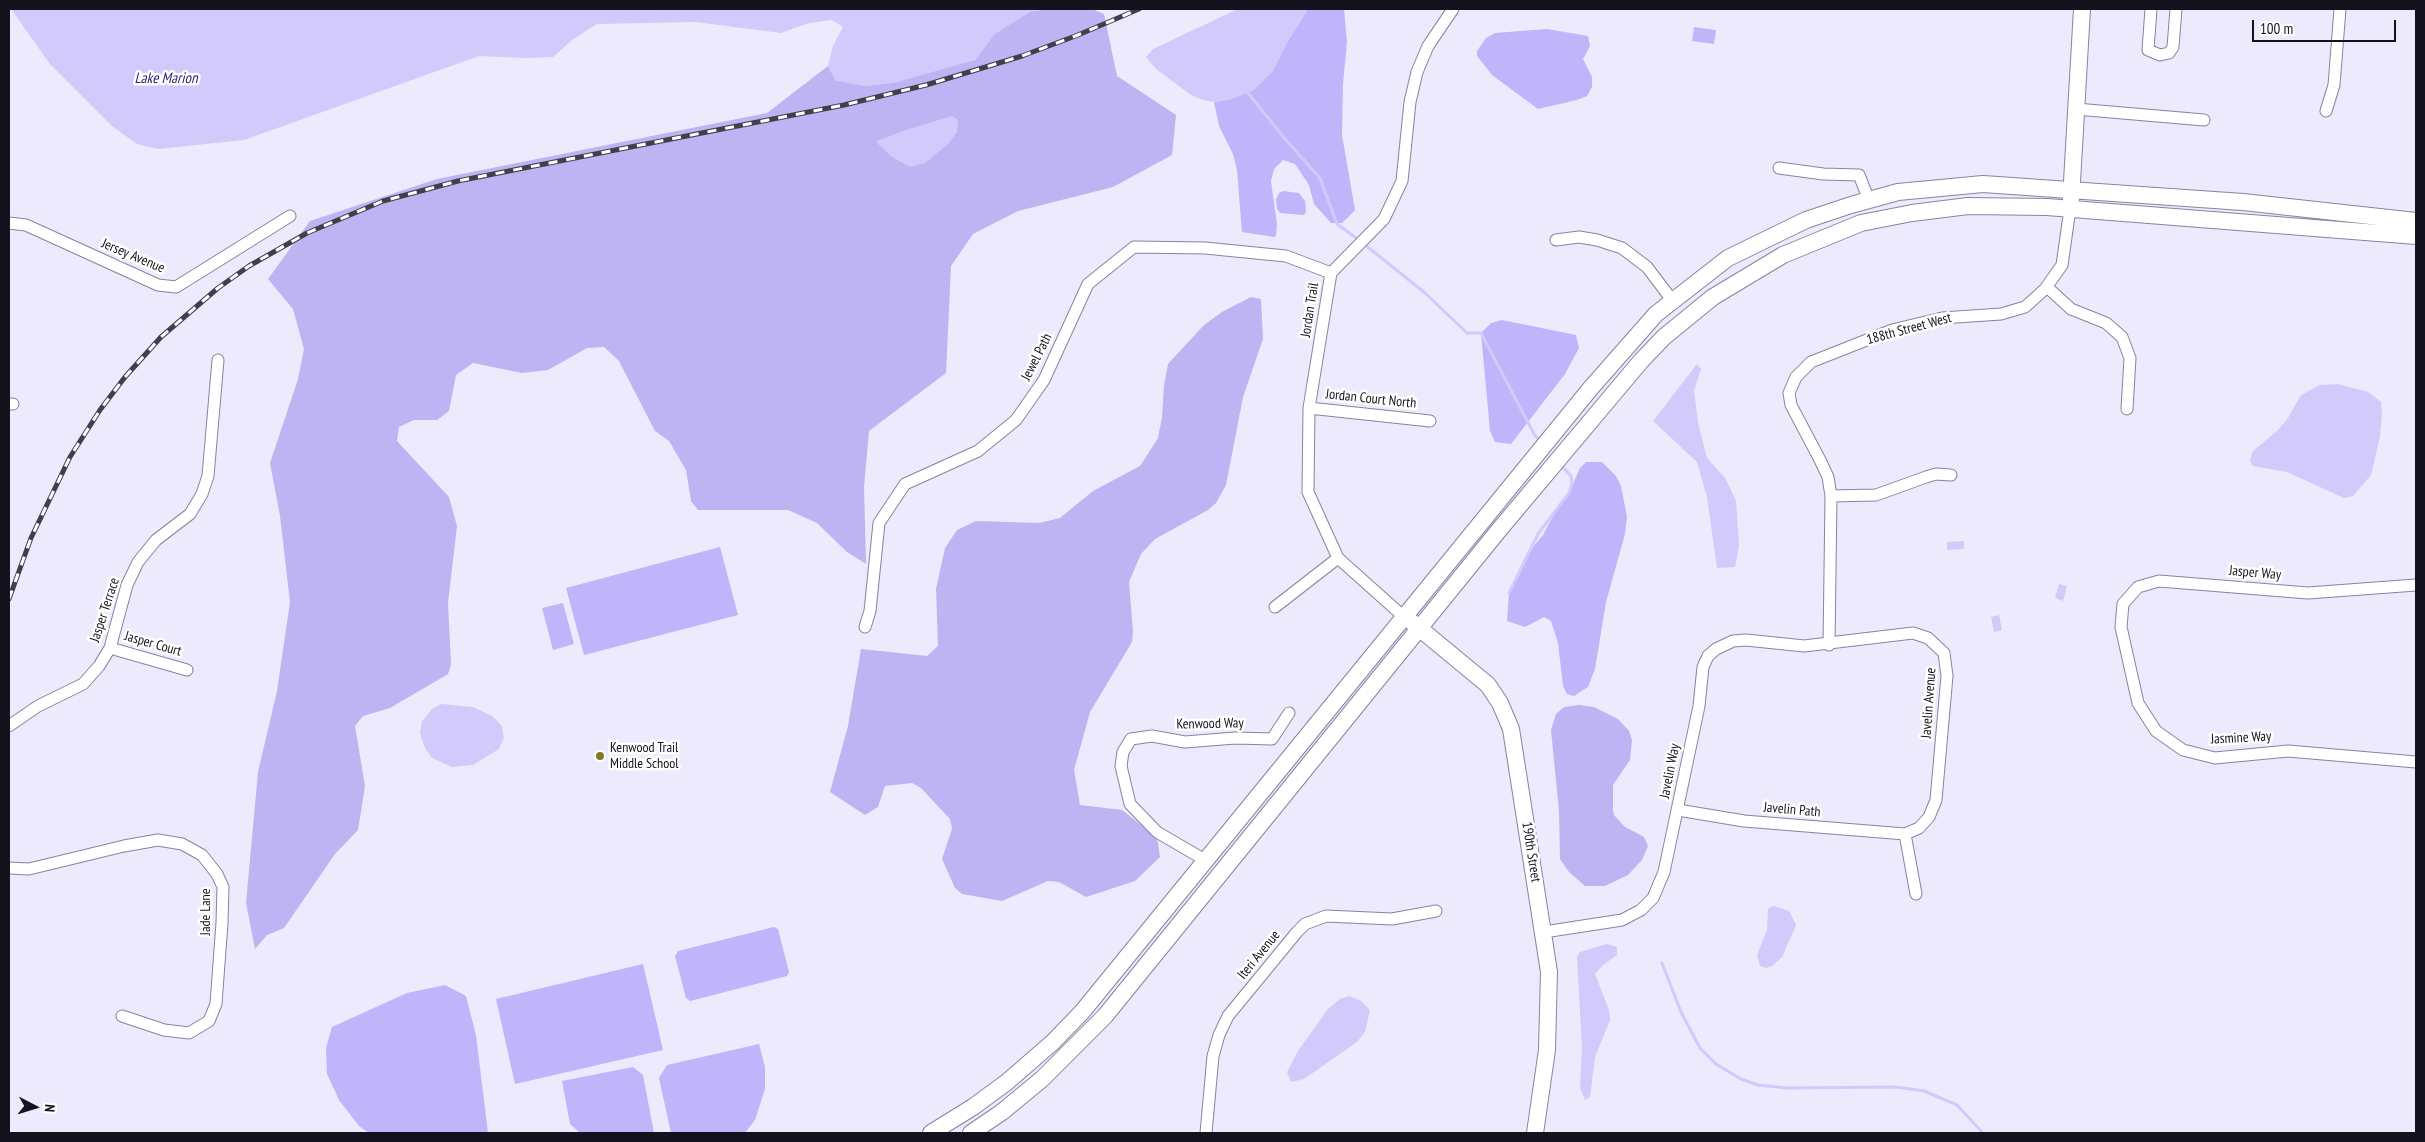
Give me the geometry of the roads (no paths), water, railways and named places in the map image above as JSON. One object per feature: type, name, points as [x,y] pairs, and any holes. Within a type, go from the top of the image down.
[{"type":"main road","name":"188th Street West","points":[[2071,199],[2082,9]]},
{"type":"main road","points":[[931,1133],[1007,1082],[1053,1042],[1082,1012],[1590,389],[1656,314],[1728,258],[1806,220],[1870,200],[1898,192],[1982,184],[2071,199],[2416,236]]},
{"type":"main road","points":[[971,1133],[1002,1112],[1042,1079],[1106,1016],[1499,530],[1641,361],[1664,337],[1712,297],[1783,255],[1861,224],[1912,213],[1968,206],[2026,206],[2071,199],[2243,202],[2416,221]]},
{"type":"main road","name":"190th Street","points":[[1404,617],[1480,677],[1495,695],[1504,712],[1512,739],[1549,972],[1550,1009],[1545,1065],[1535,1133]]},
{"type":"street","name":"Jordan Trail","points":[[1404,617],[1338,558],[1308,492],[1309,408],[1330,273],[1384,219],[1402,182],[1410,102],[1417,72],[1428,46],[1454,9]]},
{"type":"street","points":[[2151,9],[2148,50],[2160,55],[2169,53],[2173,47],[2176,9]]},
{"type":"street","points":[[2326,111],[2334,85],[2340,9]]},
{"type":"street","points":[[2076,109],[2204,120]]},
{"type":"street","points":[[1779,168],[1823,174],[1859,175],[1870,200]]},
{"type":"street","name":"188th Street West","points":[[1829,645],[1830,496],[1828,477],[1791,405],[1790,393],[1800,370],[1811,362],[1892,330],[1942,318],[2009,313],[2031,303],[2058,273],[2064,260],[2071,199]]},
{"type":"street","name":"Jersey Avenue","points":[[9,223],[26,225],[158,285],[176,287],[290,216]]},
{"type":"street","points":[[1556,240],[1579,237],[1597,240],[1622,248],[1647,267],[1672,300]]},
{"type":"street","name":"Jewel Path","points":[[865,627],[870,611],[879,523],[905,484],[978,451],[1016,420],[1044,380],[1088,284],[1134,247],[1205,248],[1286,256],[1330,273]]},
{"type":"street","points":[[2047,287],[2065,305],[2106,323],[2122,337],[2130,358],[2127,409]]},
{"type":"street","name":"Jasper Terrace","points":[[9,726],[38,706],[83,684],[99,666],[110,648],[127,585],[138,562],[156,540],[190,514],[202,494],[208,476],[218,360]]},
{"type":"street","name":"Jordan Court North","points":[[1309,408],[1430,420]]},
{"type":"street","points":[[1830,496],[1876,495],[1926,476],[1936,474],[1952,475]]},
{"type":"street","points":[[1275,607],[1338,558]]},
{"type":"street","name":"Jasper Way","points":[[2121,627],[2123,604],[2138,587],[2159,581],[2308,593],[2416,585]]},
{"type":"street","name":"Jasmine Way","points":[[2121,627],[2138,703],[2156,731],[2184,750],[2215,758],[2288,750],[2416,762]]},
{"type":"street","name":"Javelin Avenue","points":[[1829,645],[1913,633],[1928,638],[1941,648],[1946,659],[1947,676],[1936,800],[1925,823],[1905,834]]},
{"type":"street","name":"Javelin Way","points":[[1544,932],[1612,922],[1641,910],[1653,898],[1661,882],[1678,810],[1699,706],[1703,666],[1708,656],[1733,641],[1746,640],[1796,646],[1829,645]]},
{"type":"street","name":"Jasper Court","points":[[110,648],[188,670]]},
{"type":"street","name":"Kenwood Way","points":[[1206,860],[1157,832],[1130,804],[1122,766],[1123,752],[1131,738],[1152,736],[1185,742],[1235,738],[1272,739],[1289,713]]},
{"type":"street","name":"Javelin Path","points":[[1678,810],[1744,821],[1905,834]]},
{"type":"street","points":[[1905,834],[1916,894]]},
{"type":"street","name":"Jade Lane","points":[[9,868],[29,869],[124,846],[158,840],[182,844],[202,855],[217,874],[223,887],[222,923],[216,1004],[209,1021],[189,1033],[164,1030],[122,1016]]},
{"type":"street","name":"Iteri Avenue","points":[[1206,1133],[1213,1056],[1219,1035],[1228,1016],[1305,924],[1326,916],[1392,918],[1436,911]]},
{"type":"water","name":"Lake Marion","points":[[11,9],[1050,9],[1031,11],[995,34],[975,60],[894,83],[865,86],[836,81],[828,66],[833,46],[843,27],[832,20],[809,23],[781,33],[696,22],[597,24],[572,40],[553,57],[479,56],[244,140],[158,149],[137,144],[112,126],[50,64]]},
{"type":"water","points":[[1238,9],[1308,9],[1286,44],[1272,72],[1253,91],[1231,99],[1214,102],[1203,100],[1191,95],[1156,69],[1146,57],[1153,49]]},
{"type":"water","points":[[952,116],[958,120],[957,132],[949,143],[925,163],[910,167],[892,157],[877,143],[877,141],[906,130]]},
{"type":"water","points":[[1697,364],[1701,369],[1694,391],[1698,422],[1707,458],[1725,478],[1736,501],[1739,546],[1735,567],[1717,568],[1707,497],[1697,462],[1653,421]]},
{"type":"water","points":[[2338,384],[2368,392],[2381,402],[2380,436],[2371,475],[2353,496],[2344,498],[2287,472],[2253,466],[2250,461],[2252,452],[2278,430],[2288,418],[2301,395],[2320,385]]},
{"type":"water","points":[[1964,541],[1964,549],[1947,550],[1947,542]]},
{"type":"water","points":[[2059,584],[2067,586],[2063,601],[2055,598]]},
{"type":"water","points":[[1999,615],[2002,630],[1994,632],[1991,617]]},
{"type":"water","points":[[441,704],[473,707],[492,716],[502,726],[504,738],[499,749],[473,765],[452,767],[432,758],[425,748],[420,733],[422,721],[432,709]]},
{"type":"water","points":[[1773,906],[1789,911],[1796,925],[1782,957],[1772,966],[1766,968],[1760,966],[1757,955],[1767,930],[1768,909]]},
{"type":"water","points":[[1607,944],[1617,947],[1617,955],[1603,965],[1595,974],[1609,1010],[1610,1020],[1595,1057],[1590,1097],[1585,1100],[1580,1088],[1582,1047],[1577,957],[1580,952]]},
{"type":"water","points":[[1349,996],[1361,1001],[1370,1010],[1365,1032],[1357,1042],[1304,1079],[1291,1082],[1287,1072],[1298,1051],[1328,1009],[1340,999]]},
{"type":"waterway","points":[[1248,93],[1320,178],[1337,224],[1359,240]]},
{"type":"waterway","points":[[1364,244],[1425,293],[1467,333],[1481,333],[1534,434],[1540,441]]},
{"type":"waterway","points":[[1509,593],[1538,534],[1569,493],[1572,484],[1571,476],[1561,465]]},
{"type":"waterway","points":[[1662,963],[1681,1012],[1700,1048],[1716,1064],[1741,1079],[1758,1085],[1786,1088],[1896,1087],[1924,1091],[1957,1105],[1983,1133]]},
{"type":"railway","points":[[9,599],[31,538],[70,457],[100,410],[125,377],[161,337],[218,288],[249,266],[307,233],[383,201],[458,181],[844,105],[926,85],[1022,56],[1139,9]]},
{"type":"place","name":"Kenwood Trail Middle School","points":[[600,756]]}]
